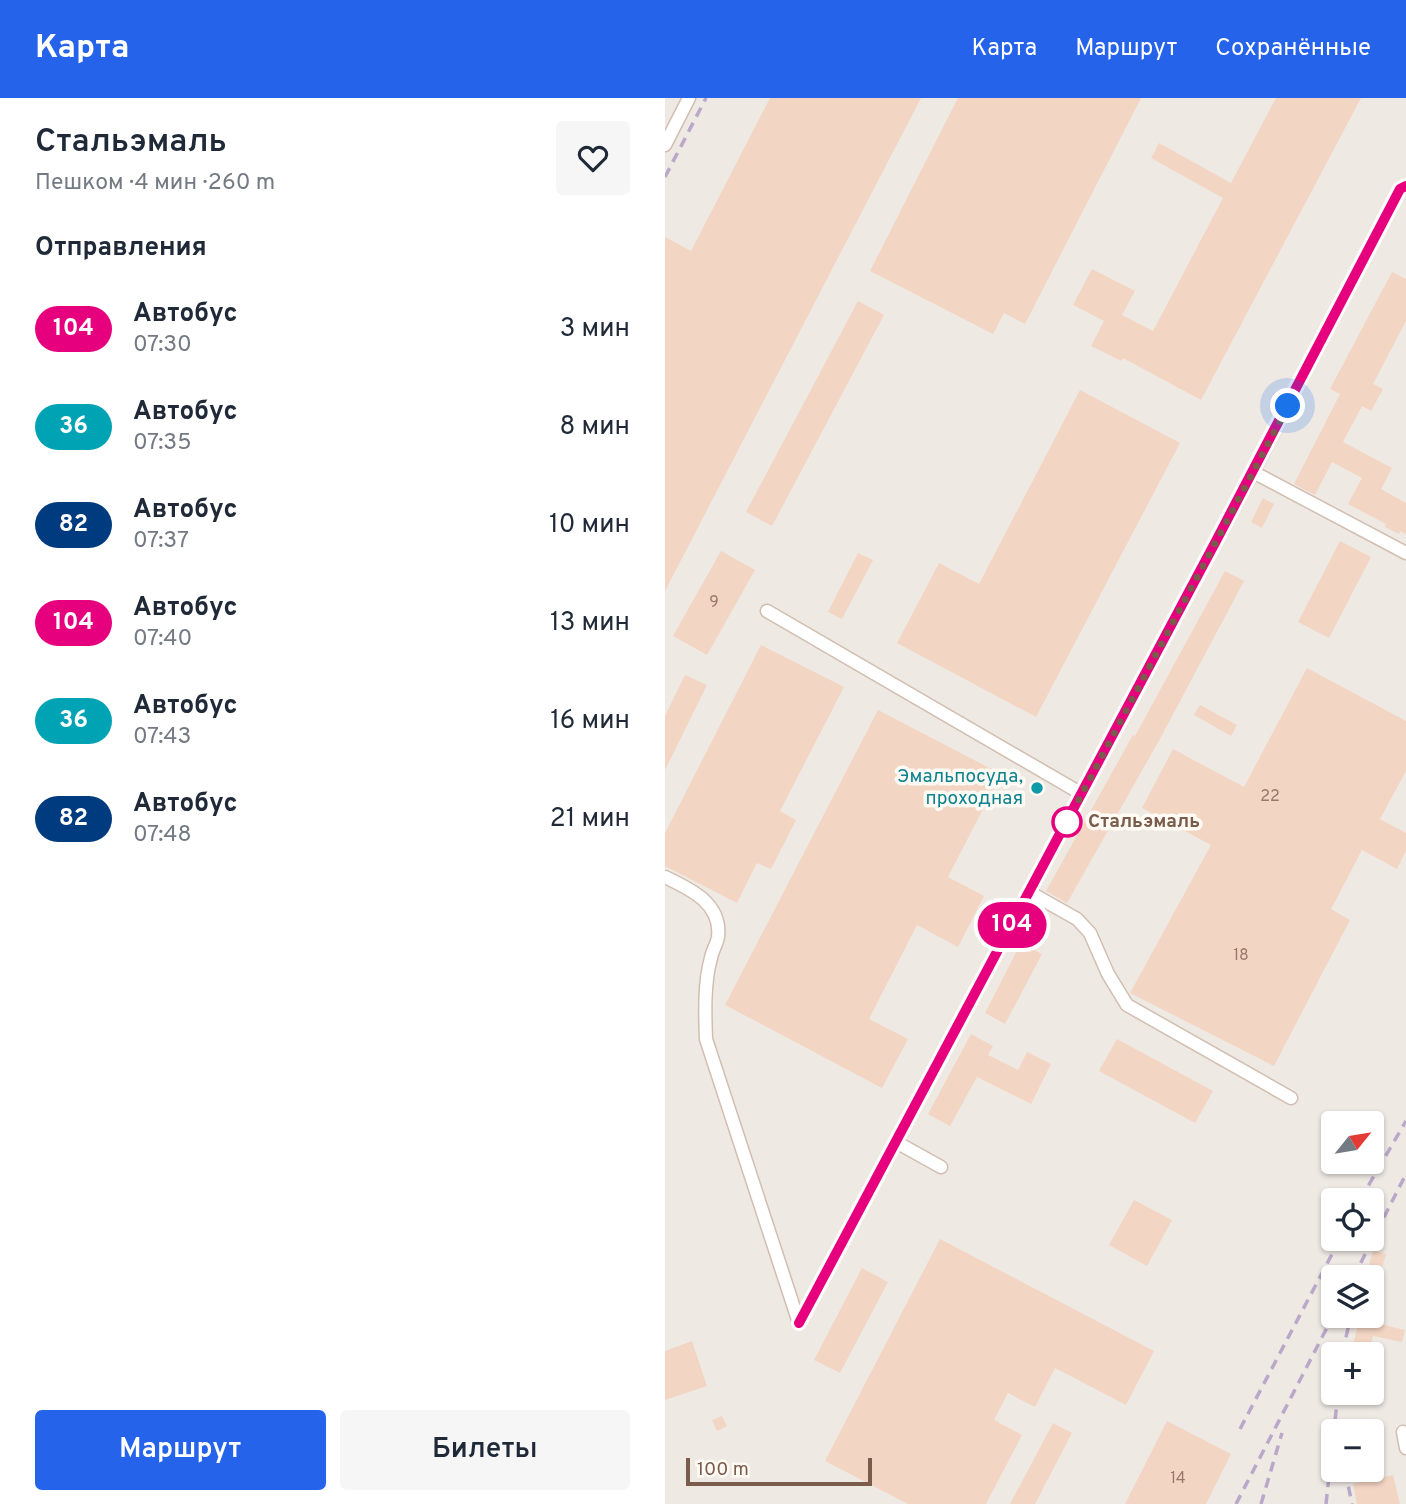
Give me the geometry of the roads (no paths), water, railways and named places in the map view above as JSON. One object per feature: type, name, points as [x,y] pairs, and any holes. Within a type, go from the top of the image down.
[{"type":"street","points":[[665,145],[689,98]]},
{"type":"street","points":[[665,877],[695,892],[712,909],[718,921],[718,939],[710,959],[705,1010],[706,1039],[799,1323],[1253,472],[1403,188],[1406,176]]},
{"type":"street","points":[[1253,472],[1406,553]]},
{"type":"street","points":[[767,611],[1082,794]]},
{"type":"street","points":[[1030,892],[1077,919],[1090,933],[1108,974],[1127,1005],[1291,1098]]},
{"type":"street","points":[[896,1143],[941,1167]]},
{"type":"street","points":[[1403,1432],[1406,1448]]},
{"type":"railway","points":[[665,177],[706,98]]},
{"type":"railway","points":[[1367,1188],[1406,1121]]},
{"type":"railway","points":[[1360,1265],[1406,1174]]},
{"type":"railway","points":[[1240,1429],[1334,1251]]},
{"type":"railway","points":[[1236,1504],[1327,1328]]},
{"type":"railway","points":[[1345,1342],[1348,1328]]},
{"type":"railway","points":[[1326,1504],[1337,1405]]},
{"type":"railway","points":[[1261,1504],[1282,1433]]},
{"type":"railway","points":[[1347,1482],[1352,1504]]},
{"type":"place","name":"Эмальпосуда, проходная","points":[[1037,788]]},
{"type":"place","name":"Стальэмаль","points":[[1067,822]]}]
